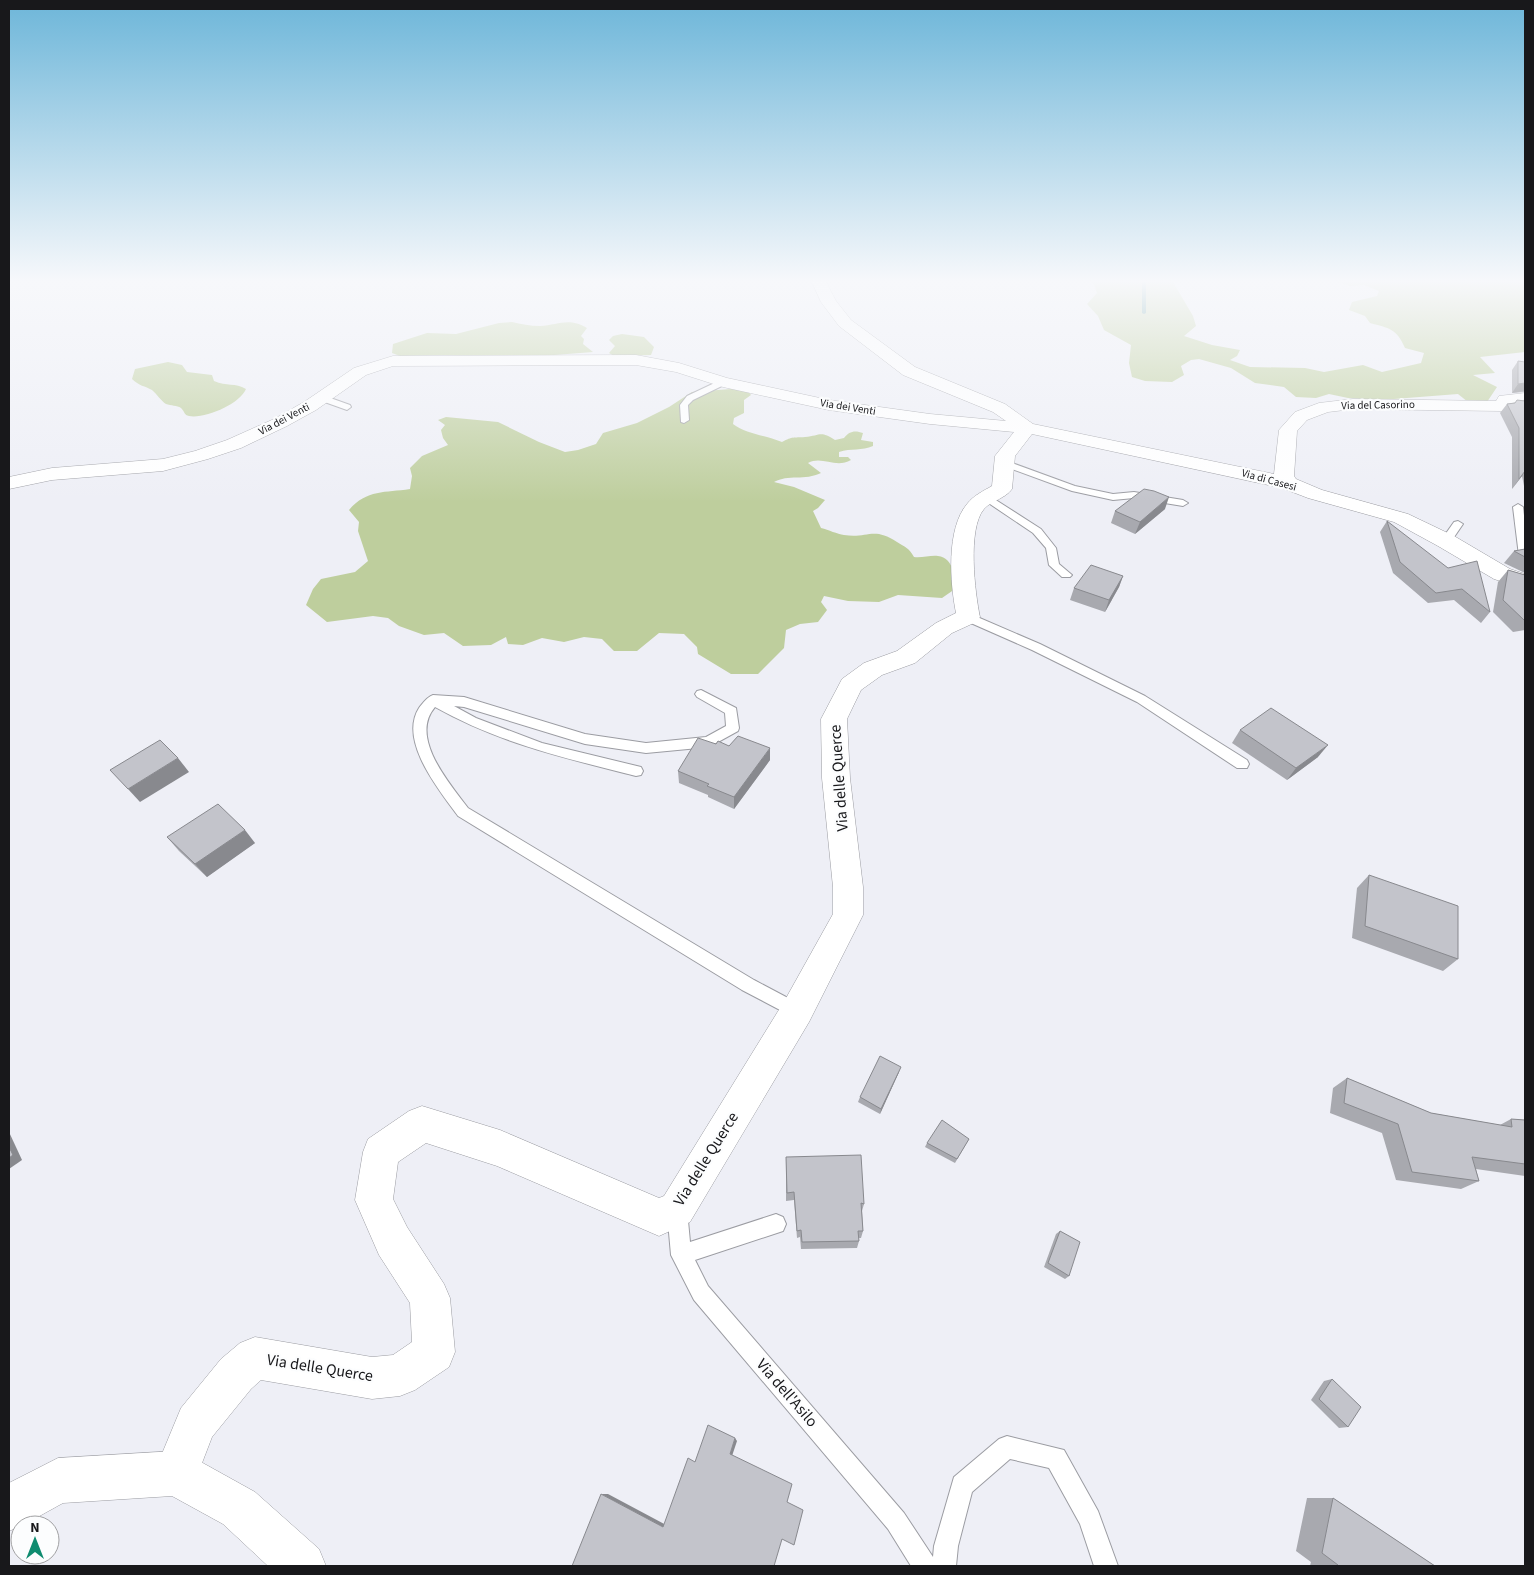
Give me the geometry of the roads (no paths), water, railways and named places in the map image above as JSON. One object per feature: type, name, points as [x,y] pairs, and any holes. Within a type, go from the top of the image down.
[{"type":"street","points":[[888,356],[909,371],[999,408],[1024,424],[1027,428],[1005,456],[1002,489],[973,508],[967,525],[963,547],[964,599],[968,617]]},
{"type":"street","name":"Via dei Venti","points":[[9,483],[24,478],[53,473],[140,469],[184,461],[257,434],[322,398],[367,368],[393,361],[636,360],[679,368],[722,382],[829,405],[930,419],[1027,428]]},
{"type":"street","name":"Via del Casorino","points":[[1288,483],[1284,476],[1288,430],[1301,416],[1325,407],[1353,404],[1502,406],[1505,400],[1525,398]]},
{"type":"street","name":"Via di Casesi","points":[[1027,428],[1288,483],[1315,494],[1401,518],[1446,541],[1502,574],[1525,582]]},
{"type":"street","name":"Via delle Querce","points":[[176,1473],[196,1424],[236,1374],[255,1358],[372,1378],[400,1375],[434,1352],[430,1298],[393,1240],[374,1200],[381,1152],[422,1124],[500,1148],[660,1217],[677,1209],[797,1010],[848,915],[848,887],[836,778],[834,719],[851,685],[873,669],[906,657],[944,628],[968,617]]},
{"type":"street","points":[[9,1508],[58,1481],[176,1473],[239,1508],[302,1566]]},
{"type":"lane","points":[[684,420],[684,404],[690,398],[722,382]]},
{"type":"lane","points":[[322,398],[347,407]]},
{"type":"lane","points":[[1004,463],[1072,488],[1113,497],[1134,495],[1183,504]]},
{"type":"lane","points":[[988,498],[1037,531],[1051,548],[1054,565],[1066,575]]},
{"type":"lane","points":[[1518,507],[1525,564]]},
{"type":"lane","points":[[1446,541],[1458,524]]},
{"type":"lane","points":[[968,617],[1036,647],[1141,699],[1242,764]]},
{"type":"lane","points":[[433,700],[464,702],[585,739],[646,748],[709,742],[733,728],[731,711],[701,694]]},
{"type":"lane","points":[[433,700],[422,714],[420,736],[434,771],[463,812],[748,985],[797,1010]]},
{"type":"lane","points":[[433,700],[471,721],[540,747],[636,771]]},
{"type":"lane","name":"Via dell'Asilo","points":[[677,1209],[681,1255],[701,1293],[896,1521],[925,1566]]},
{"type":"lane","points":[[681,1255],[776,1224]]},
{"type":"lane","points":[[944,1566],[946,1546],[962,1485],[1006,1447],[1056,1458],[1090,1519],[1106,1566]]}]
